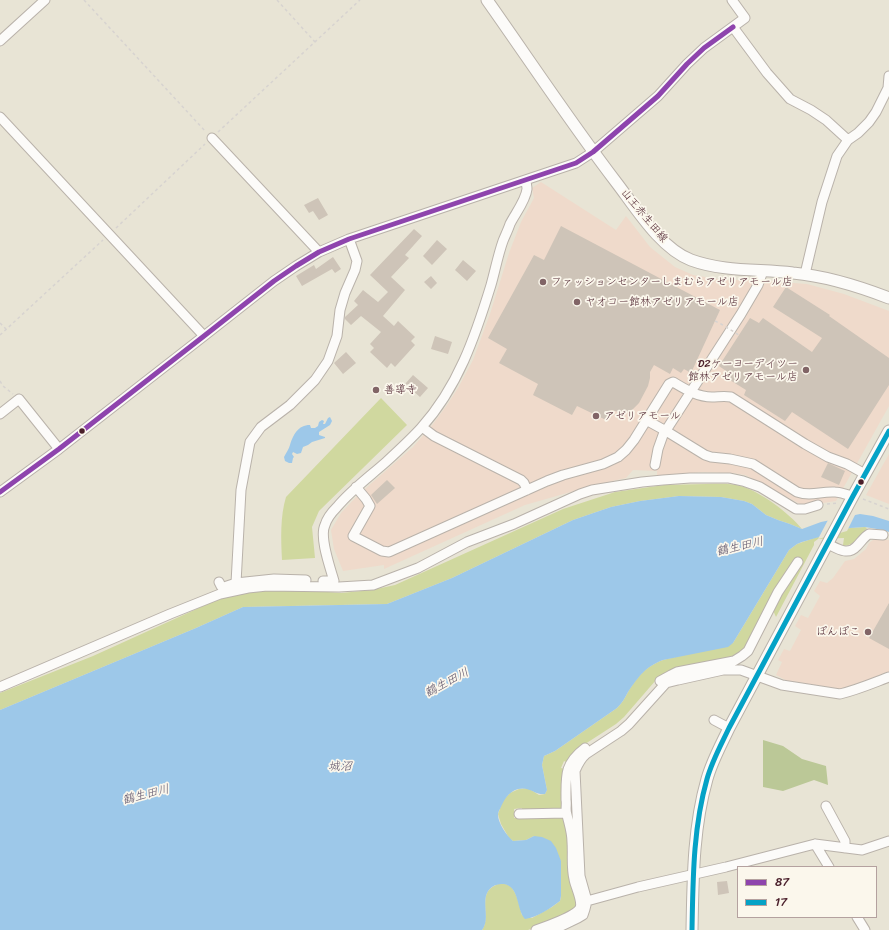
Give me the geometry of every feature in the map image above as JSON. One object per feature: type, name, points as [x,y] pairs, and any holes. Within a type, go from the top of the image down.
[{"type":"main road","name":"山王赤生田線","points":[[487,0],[593,152],[657,235],[677,252],[690,259],[723,268],[805,274],[829,278],[889,298]]},
{"type":"main road","points":[[692,930],[693,874],[698,821],[702,799],[715,757],[729,728],[829,542],[843,506],[853,496],[889,431]]},
{"type":"street","points":[[0,41],[45,0]]},
{"type":"street","points":[[0,492],[59,450],[274,281],[319,252],[349,239],[576,163],[593,152],[658,96],[687,64],[704,48],[745,18],[732,0]]},
{"type":"street","points":[[733,27],[767,73],[790,99],[826,120],[848,140]]},
{"type":"street","points":[[805,274],[822,202],[837,156],[848,140],[869,122],[876,112],[888,88],[889,76]]},
{"type":"street","points":[[0,117],[204,336]]},
{"type":"street","points":[[212,138],[319,252]]},
{"type":"street","points":[[219,582],[221,586],[224,587],[274,579],[334,581],[325,546],[323,532],[324,527],[344,498],[400,450],[422,427],[444,397],[458,373],[467,354],[488,294],[503,242],[527,190],[526,180]]},
{"type":"street","points":[[236,584],[241,490],[250,442],[261,427],[290,404],[315,380],[328,361],[337,336],[340,310],[355,270],[356,261],[349,239]]},
{"type":"street","points":[[655,465],[661,441],[666,431],[748,303],[758,285],[763,271]]},
{"type":"street","points":[[356,487],[370,506],[353,536],[382,551],[389,552],[563,475],[603,464],[618,457],[626,450],[669,384],[673,382],[691,392],[701,395],[712,397],[731,397],[805,444],[828,457],[847,464],[865,474]]},
{"type":"street","points":[[0,414],[19,399],[59,450]]},
{"type":"street","points":[[646,420],[705,455],[753,464],[802,494],[835,491],[853,496]]},
{"type":"street","points":[[422,427],[434,436],[521,480],[527,490]]},
{"type":"street","points":[[0,687],[220,594],[248,588],[267,586],[339,587],[373,585],[418,568],[467,542],[514,524],[592,490],[663,480],[724,478],[743,481],[760,487],[796,508],[805,509],[818,505]]},
{"type":"street","points":[[829,542],[840,550],[848,552],[856,548],[869,534],[884,535]]},
{"type":"street","points":[[536,930],[558,922],[575,913],[580,908],[580,902],[573,877],[571,829],[566,813],[566,773],[574,757],[587,746],[627,719],[664,678],[677,672],[734,661],[742,656],[748,650],[778,592],[798,562]]},
{"type":"street","points":[[553,930],[583,915],[586,909],[587,901],[580,876],[575,771],[578,764],[586,754],[629,724],[666,684],[678,680],[731,670],[741,670],[782,686],[840,694],[868,686],[889,677]]},
{"type":"street","points":[[714,720],[729,728]]},
{"type":"street","points":[[826,806],[845,841],[845,848]]},
{"type":"street","points":[[519,814],[566,813]]},
{"type":"street","points":[[587,901],[815,844],[862,850],[889,841]]},
{"type":"street","points":[[815,844],[827,866]]},
{"type":"street","points":[[858,918],[865,930]]},
{"type":"path","points":[[84,0],[212,138],[360,0]]},
{"type":"path","points":[[277,0],[316,42]]},
{"type":"path","points":[[715,321],[739,335]]},
{"type":"path","points":[[0,323],[6,329]]},
{"type":"path","points":[[0,381],[3,386],[19,399]]},
{"type":"path","points":[[853,496],[889,509]]},
{"type":"path","points":[[818,505],[843,506]]},
{"type":"shaded area","name":"アゼリアモール","points":[[541,182],[616,230],[626,216],[650,247],[675,267],[693,275],[724,280],[752,280],[807,284],[844,294],[889,311],[889,406],[836,501],[810,505],[800,504],[745,475],[733,473],[702,472],[657,476],[657,471],[633,470],[626,478],[595,485],[525,505],[384,569],[384,565],[343,571],[334,549],[331,530],[341,513],[358,495],[413,447],[433,424],[458,388],[473,360],[490,314],[509,253],[521,222],[534,198],[532,188]]},
{"type":"shaded area","points":[[889,454],[889,504],[866,495]]},
{"type":"shaded area","points":[[873,540],[889,540],[889,672],[855,685],[835,690],[791,683],[776,675],[782,662],[778,660],[784,649],[790,651],[801,630],[795,626],[801,615],[808,618],[820,596],[814,591],[820,581],[827,583],[833,578],[845,561],[854,559],[866,549],[869,543]]},
{"type":"green space","points":[[381,398],[407,425],[319,511],[312,527],[315,558],[282,560],[282,520],[286,497]]},
{"type":"green space","points":[[724,484],[741,486],[766,498],[790,516],[802,529],[766,515],[752,504],[721,497],[679,496],[640,501],[611,507],[573,520],[452,578],[387,604],[243,607],[0,710],[0,693],[93,656],[223,597],[253,590],[287,589],[341,593],[372,590],[395,585],[563,509],[615,492],[664,485]]},
{"type":"green space","points":[[850,528],[867,528],[860,537],[848,545],[843,545],[844,538],[818,539],[814,542],[814,545],[776,617],[772,608],[743,652],[736,657],[656,680],[624,717],[616,724],[582,746],[568,763],[564,761],[561,768],[565,769],[564,810],[522,811],[522,808],[514,809],[514,818],[565,816],[577,905],[573,911],[528,930],[482,930],[486,919],[485,899],[490,889],[497,884],[505,884],[511,887],[517,898],[522,915],[532,918],[560,901],[561,861],[534,836],[526,840],[513,841],[509,838],[501,824],[498,814],[503,800],[510,793],[519,789],[528,788],[539,795],[545,794],[547,790],[542,765],[544,756],[555,751],[617,708],[639,677],[651,666],[663,660],[733,643],[789,550],[797,544]]},
{"type":"green space","points":[[763,740],[783,746],[802,759],[826,766],[828,785],[814,780],[783,791],[763,787]]},
{"type":"water","points":[[330,417],[332,421],[330,425],[319,432],[319,435],[325,438],[312,442],[303,447],[301,453],[297,454],[293,452],[292,454],[294,457],[292,463],[285,461],[284,457],[294,434],[299,429],[306,425],[310,425],[311,428],[315,428],[322,420],[324,421],[323,424],[325,424]]},
{"type":"water","name":"城沼","points":[[679,496],[721,497],[744,501],[752,504],[766,515],[802,529],[821,522],[860,514],[873,516],[889,521],[889,532],[865,527],[850,528],[797,544],[789,550],[733,643],[728,647],[663,660],[651,666],[639,677],[617,708],[555,751],[544,756],[542,765],[547,790],[545,794],[522,788],[509,794],[503,802],[498,815],[501,825],[508,836],[513,841],[526,840],[534,836],[542,837],[551,841],[556,848],[561,861],[560,901],[548,910],[539,915],[525,919],[520,910],[513,889],[509,886],[501,884],[492,887],[488,891],[485,902],[486,920],[482,930],[0,930],[0,710],[243,607],[387,604],[452,578],[573,520],[611,507],[640,501]]},
{"type":"pier","points":[[856,513],[847,531],[818,539],[829,518]]},
{"type":"building","points":[[318,198],[328,215],[319,220],[313,211],[309,213],[304,205]]},
{"type":"building","points":[[561,226],[720,310],[691,373],[684,369],[681,373],[673,368],[670,374],[654,365],[650,372],[648,386],[639,403],[632,410],[624,413],[611,410],[606,420],[577,406],[572,415],[533,395],[538,384],[499,363],[507,349],[488,338],[534,255],[544,260]]},
{"type":"building","points":[[414,229],[422,236],[405,255],[409,258],[391,277],[405,290],[383,316],[394,326],[398,321],[415,337],[411,341],[415,345],[395,367],[391,363],[387,368],[370,352],[374,348],[370,344],[381,332],[361,316],[351,325],[345,317],[358,305],[354,301],[363,290],[378,302],[388,292],[370,275]]},
{"type":"building","points":[[437,240],[447,249],[432,265],[423,256]]},
{"type":"building","points":[[333,257],[341,269],[335,273],[332,269],[302,286],[296,276],[314,265],[316,269]]},
{"type":"building","points":[[463,260],[476,271],[467,281],[455,270]]},
{"type":"building","points":[[431,276],[437,283],[431,289],[424,282]]},
{"type":"building","points":[[786,287],[830,315],[829,316],[889,358],[889,385],[848,449],[792,412],[785,421],[744,395],[746,390],[725,377],[729,373],[719,366],[750,318],[759,323],[763,318],[812,352],[822,338],[773,307]]},
{"type":"building","points":[[435,336],[452,342],[448,354],[431,349]]},
{"type":"building","points":[[346,352],[356,363],[343,374],[334,363]]},
{"type":"building","points":[[413,375],[428,388],[420,397],[405,384]]},
{"type":"building","points":[[828,463],[845,471],[839,485],[821,477]]},
{"type":"building","points":[[387,480],[395,488],[377,504],[371,495]]},
{"type":"building","points":[[889,603],[889,649],[869,638]]},
{"type":"building","points":[[727,881],[729,893],[718,895],[717,882]]},
{"type":"transit line","name":"87","points":[[0,492],[59,449],[274,281],[296,266],[319,252],[349,239],[576,163],[593,152],[658,96],[687,64],[704,48],[733,27]]},
{"type":"transit line","name":"17","points":[[692,930],[693,873],[696,835],[702,797],[711,766],[729,728],[889,431]]},
{"type":"place","name":"ファッションセンターしまむらアゼリアモール店","points":[[543,282]]},
{"type":"place","name":"ヤオコー館林アゼリアモール店","points":[[577,302]]},
{"type":"place","name":"D2ケーヨーデイツー 館林アゼリアモール店","points":[[806,370]]},
{"type":"place","name":"善導寺","points":[[376,390]]},
{"type":"place","name":"アゼリアモール","points":[[596,416]]},
{"type":"place","name":"ぽんぽこ","points":[[868,632]]},
{"type":"water label","name":"鶴生田川","points":[[740,547]]},
{"type":"water label","name":"鶴生田川","points":[[447,683]]},
{"type":"water label","name":"鶴生田川","points":[[146,795]]}]
